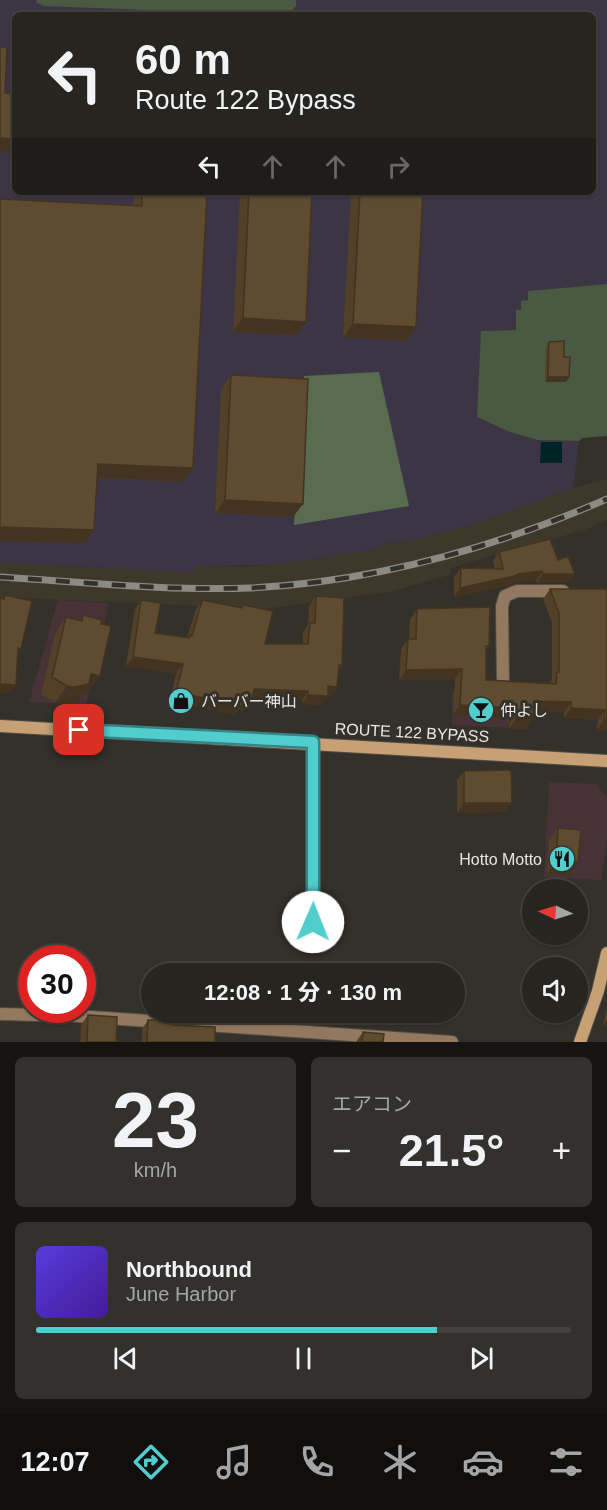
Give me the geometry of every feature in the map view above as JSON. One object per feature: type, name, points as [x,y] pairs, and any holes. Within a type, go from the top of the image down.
[{"type":"street","points":[[502,682],[502,606],[505,596],[517,591],[573,591]]},
{"type":"street","name":"ROUTE 122 BYPASS","points":[[0,726],[607,760]]},
{"type":"street","points":[[313,742],[313,922]]},
{"type":"street","points":[[580,1042],[598,991],[607,953]]},
{"type":"street","points":[[0,1014],[125,1019],[452,1042]]},
{"type":"shaded area","points":[[0,0],[607,0],[607,284],[528,291],[528,300],[521,310],[516,310],[516,330],[482,331],[510,432],[538,440],[579,441],[573,488],[477,523],[410,541],[381,544],[381,549],[280,564],[195,567],[196,573],[0,562]]},
{"type":"shaded area","points":[[607,479],[607,520],[578,533],[578,531],[495,559],[494,555],[451,568],[450,575],[389,592],[265,609],[0,597],[0,562],[195,573],[195,566],[242,567],[280,564],[381,549],[381,544],[410,541],[477,523],[573,488]]},
{"type":"shaded area","points":[[58,600],[109,603],[86,705],[29,702]]},
{"type":"shaded area","points":[[530,690],[528,729],[452,725],[452,693],[454,691]]},
{"type":"shaded area","points":[[549,782],[596,784],[607,798],[607,838],[601,880],[544,877]]},
{"type":"green space","points":[[36,0],[296,0],[296,6],[290,12],[199,12],[44,6]]},
{"type":"green space","points":[[607,284],[607,436],[582,438],[579,441],[538,440],[510,432],[477,417],[481,331],[516,330],[516,310],[521,310],[521,301],[528,300],[528,291]]},
{"type":"green space","points":[[379,372],[409,506],[294,525],[304,376]]},
{"type":"water","points":[[541,442],[562,442],[562,463],[540,463]]},
{"type":"building","points":[[0,47],[7,47],[5,93],[12,93],[12,139],[0,138]]},
{"type":"building","points":[[142,195],[207,195],[193,468],[98,464],[94,530],[0,527],[0,199],[142,206]]},
{"type":"building","points":[[249,195],[312,195],[306,322],[243,318]]},
{"type":"building","points":[[360,195],[423,195],[416,327],[353,324]]},
{"type":"building","points":[[564,341],[564,357],[570,357],[569,377],[548,377],[549,342]]},
{"type":"building","points":[[231,375],[308,379],[303,504],[225,500]]},
{"type":"building","points":[[550,539],[558,560],[568,556],[575,574],[543,574],[542,571],[518,574],[460,588],[461,568],[503,569],[499,552]]},
{"type":"building","points":[[550,589],[607,589],[607,720],[604,720],[605,710],[571,708],[571,702],[536,701],[533,719],[516,719],[514,708],[460,705],[462,669],[406,670],[408,639],[416,639],[417,609],[490,607],[489,646],[486,646],[486,680],[556,684],[557,672],[559,672],[559,613]]},
{"type":"building","points":[[5,595],[32,601],[21,649],[18,648],[16,685],[0,684],[0,598],[4,599]]},
{"type":"building","points":[[316,596],[344,598],[342,665],[339,665],[337,687],[328,686],[328,696],[308,695],[308,691],[254,689],[251,701],[243,699],[242,706],[176,692],[183,664],[133,657],[141,600],[161,603],[155,633],[189,638],[192,636],[202,600],[273,611],[265,644],[308,644],[310,623],[315,623]]},
{"type":"building","points":[[83,615],[102,620],[101,624],[111,626],[100,676],[91,674],[89,684],[67,686],[52,677],[66,617],[82,621]]},
{"type":"building","points":[[511,770],[512,803],[464,803],[464,771]]},
{"type":"building","points":[[558,828],[581,830],[578,862],[556,861]]},
{"type":"building","points":[[96,1016],[117,1017],[116,1042],[87,1042],[88,1023],[96,1023]]},
{"type":"building","points":[[148,1023],[215,1027],[215,1042],[147,1042]]},
{"type":"building","points":[[363,1032],[384,1034],[383,1042],[362,1042]]},
{"type":"railway","points":[[0,577],[125,586],[219,589],[296,584],[388,570],[433,560],[521,533],[607,499]]},
{"type":"place","name":"バーバー神山","points":[[181,701]]},
{"type":"place","name":"仲よし","points":[[481,710]]},
{"type":"place","name":"Hotto Motto","points":[[562,859]]},
{"type":"route","points":[[79,730],[313,742],[313,922]]}]
